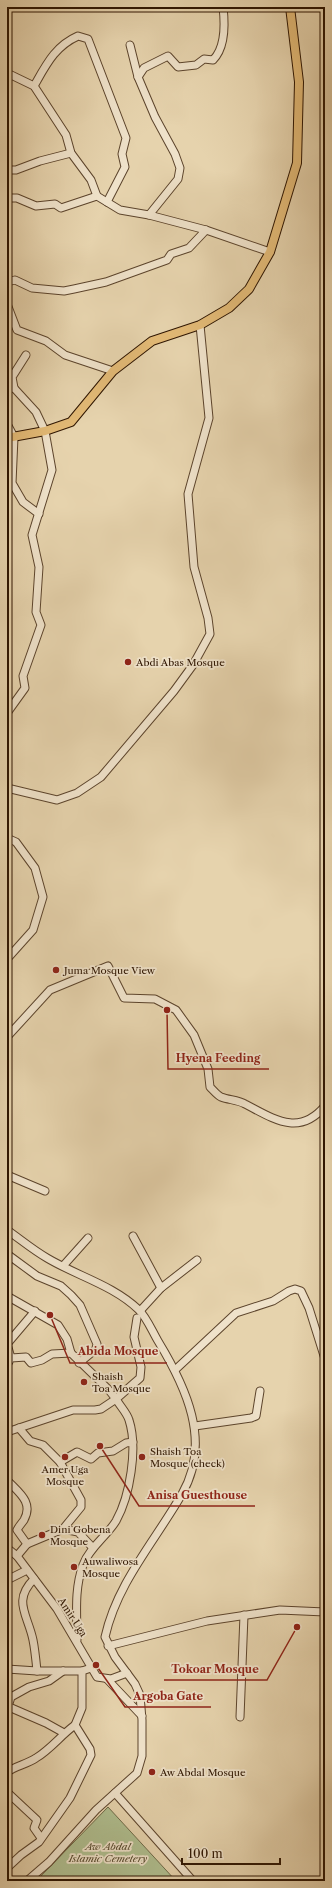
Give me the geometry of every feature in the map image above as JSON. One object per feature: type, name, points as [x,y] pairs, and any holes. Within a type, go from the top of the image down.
[{"type":"main road","points":[[11,437],[44,431],[71,422],[113,371],[152,341],[200,325],[229,308],[249,289],[270,252],[298,163],[300,82],[290,7]]},
{"type":"street","points":[[138,77],[144,68],[168,56],[178,68],[196,65],[204,59],[213,60],[220,53],[225,23],[223,7]]},
{"type":"street","points":[[34,86],[51,58],[66,41],[78,36],[88,39],[126,138],[122,154],[125,168],[107,202]]},
{"type":"street","points":[[130,45],[138,77],[155,117],[175,154],[180,168],[178,179],[149,215]]},
{"type":"street","points":[[7,73],[34,86],[66,135],[71,153],[91,180],[97,196],[120,210],[149,215],[206,230],[270,252]]},
{"type":"street","points":[[7,170],[16,170],[40,161],[71,153]]},
{"type":"street","points":[[7,198],[17,198],[36,206],[54,204],[60,208],[97,196]]},
{"type":"street","points":[[7,282],[15,280],[32,288],[64,291],[106,282],[167,260],[171,254],[189,248],[206,230]]},
{"type":"street","points":[[7,304],[17,330],[46,342],[65,355],[113,371]]},
{"type":"street","points":[[7,788],[57,800],[78,793],[100,777],[174,691],[193,665],[210,634],[208,618],[194,567],[188,494],[209,418],[200,325]]},
{"type":"street","points":[[7,713],[25,688],[23,676],[41,625],[36,612],[39,567],[32,535],[52,470],[44,431],[36,412],[10,388],[12,377],[26,355]]},
{"type":"street","points":[[7,424],[11,437],[12,483],[23,502],[39,514]]},
{"type":"street","points":[[7,838],[16,842],[36,868],[43,896],[33,930],[7,959]]},
{"type":"street","points":[[7,1037],[50,990],[108,966],[124,998],[155,999],[176,1010],[197,1042],[208,1069],[210,1087],[221,1097],[244,1103],[266,1117],[282,1122],[301,1123],[318,1115],[325,1106]]},
{"type":"street","points":[[7,1175],[45,1191]]},
{"type":"street","points":[[7,1230],[47,1258],[118,1293],[140,1311],[175,1370],[195,1426],[196,1441],[191,1473],[183,1492],[117,1599],[105,1637],[108,1646],[135,1684],[140,1695],[142,1716],[142,1756],[137,1774],[96,1810],[49,1862],[27,1881]]},
{"type":"street","points":[[133,1236],[162,1288]]},
{"type":"street","points":[[63,1266],[88,1238]]},
{"type":"street","points":[[7,1256],[7,1270]]},
{"type":"street","points":[[7,1256],[37,1276],[61,1286],[80,1305],[97,1344],[96,1349],[79,1363]]},
{"type":"street","points":[[140,1311],[162,1288],[197,1260]]},
{"type":"street","points":[[175,1370],[236,1313],[273,1301],[294,1289],[301,1291],[310,1308],[325,1359]]},
{"type":"street","points":[[7,1296],[58,1325],[67,1339],[71,1353],[79,1363],[108,1389],[129,1419],[132,1442],[132,1468],[123,1503],[116,1521],[83,1562],[78,1577],[76,1588],[77,1640]]},
{"type":"street","points":[[7,1365],[11,1358],[7,1344],[35,1311]]},
{"type":"street","points":[[7,1432],[73,1410],[101,1409],[116,1399],[140,1378],[141,1367],[134,1336],[137,1318]]},
{"type":"street","points":[[11,1358],[26,1357],[31,1363],[42,1360],[52,1354],[71,1353]]},
{"type":"street","points":[[195,1426],[256,1416],[260,1391]]},
{"type":"street","points":[[17,1556],[27,1544],[63,1529],[81,1507],[80,1500],[60,1462],[43,1445],[30,1441],[19,1428]]},
{"type":"street","points":[[60,1462],[77,1452],[90,1459],[98,1453],[113,1451],[126,1443],[132,1442]]},
{"type":"street","points":[[7,1480],[26,1500],[28,1507],[25,1519],[17,1530],[27,1544]]},
{"type":"street","points":[[63,1529],[78,1532],[94,1548]]},
{"type":"street","name":"Amir Uga","points":[[7,1548],[17,1556],[57,1609],[77,1640],[97,1677],[107,1679],[142,1716]]},
{"type":"street","points":[[7,1580],[27,1570]]},
{"type":"street","points":[[34,1579],[26,1587],[22,1601],[25,1617],[33,1639],[37,1671]]},
{"type":"street","points":[[108,1646],[207,1621],[244,1615],[280,1610],[325,1612]]},
{"type":"street","points":[[240,1718],[244,1615]]},
{"type":"street","points":[[7,1669],[82,1671],[91,1668]]},
{"type":"street","points":[[63,1671],[49,1681],[29,1687],[9,1696],[8,1708],[46,1723],[64,1733]]},
{"type":"street","points":[[7,1772],[35,1759],[50,1748],[75,1724],[82,1708],[82,1671]]},
{"type":"street","points":[[107,1679],[127,1673]]},
{"type":"street","points":[[7,1868],[20,1855],[39,1842],[70,1798],[91,1755],[90,1749],[75,1724]]},
{"type":"street","points":[[7,1792],[36,1820],[34,1828],[41,1838]]},
{"type":"street","points":[[115,1793],[193,1881]]},
{"type":"green space","name":"Aw Abdal Islamic Cemetery","points":[[108,1807],[176,1881],[36,1881]]},
{"type":"place","name":"Abdi Abas Mosque","points":[[128,662]]},
{"type":"place","name":"Juma Mosque View","points":[[56,970]]},
{"type":"place","name":"Hyena Feeding","points":[[167,1010]]},
{"type":"place","name":"Abida Mosque","points":[[50,1315]]},
{"type":"place","name":"Shaish Toa Mosque","points":[[84,1382]]},
{"type":"place","name":"Anisa Guesthouse","points":[[100,1446]]},
{"type":"place","name":"Amer Uga Mosque","points":[[65,1457]]},
{"type":"place","name":"Shaish Toa Mosque (check)","points":[[142,1457]]},
{"type":"place","name":"Dini Gobena Mosque","points":[[42,1535]]},
{"type":"place","name":"Auwaliwosa Mosque","points":[[74,1567]]},
{"type":"place","name":"Tokoar Mosque","points":[[297,1627]]},
{"type":"place","name":"Argoba Gate","points":[[96,1665]]},
{"type":"place","name":"Aw Abdal Mosque","points":[[152,1772]]}]
